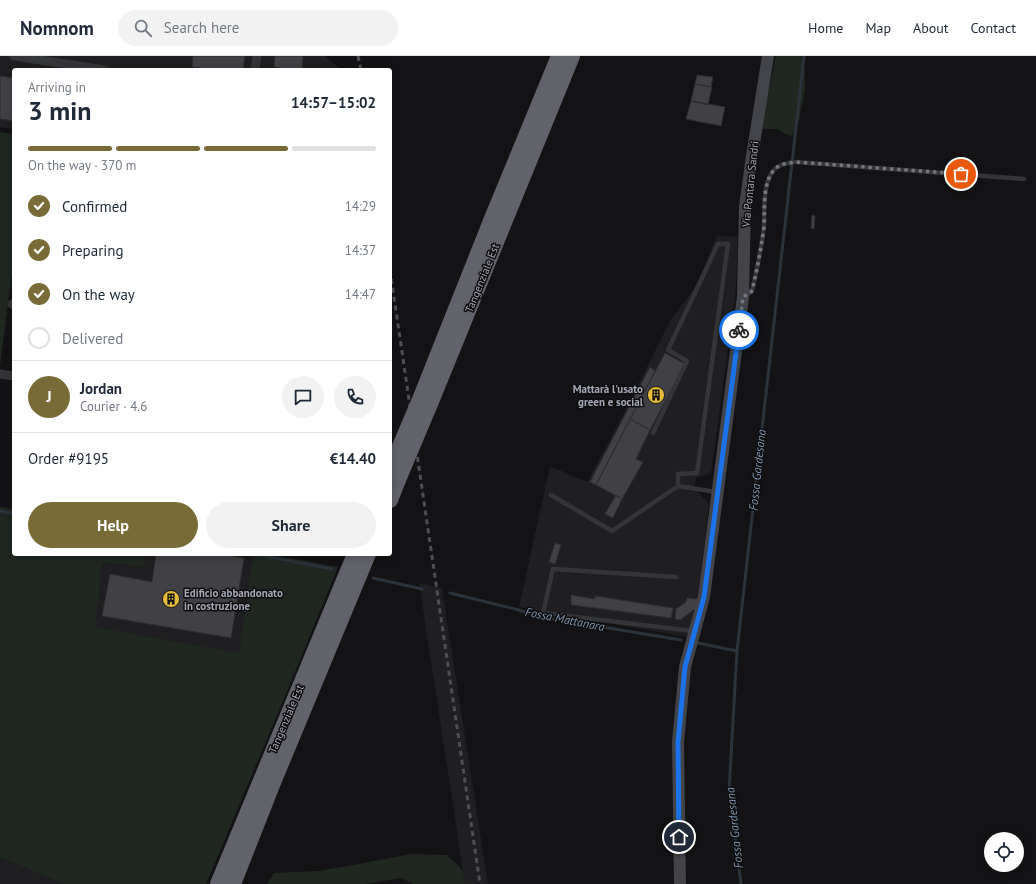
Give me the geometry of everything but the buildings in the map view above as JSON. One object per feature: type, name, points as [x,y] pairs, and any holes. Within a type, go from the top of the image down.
[{"type":"highway","name":"Tangenziale Est","points":[[424,403],[491,221],[559,56]]},
{"type":"highway","name":"Tangenziale Est","points":[[392,488],[394,475],[424,403],[572,56]]},
{"type":"highway","name":"Tangenziale Est","points":[[218,884],[354,556]]},
{"type":"highway","name":"Tangenziale Est","points":[[233,884],[272,784],[367,556]]},
{"type":"street","points":[[14,56],[83,68]]},
{"type":"street","points":[[255,68],[257,56]]},
{"type":"street","name":"Via Pontara Sandri","points":[[680,884],[678,742],[685,667],[704,597],[743,297],[745,206],[768,56]]},
{"type":"street","points":[[0,374],[12,376]]},
{"type":"lane","points":[[743,297],[752,291],[757,270],[764,227],[765,195],[768,180],[774,170],[783,164],[796,162],[1024,179]]},
{"type":"lane","points":[[652,433],[687,361],[668,350],[718,244],[728,244],[697,473],[678,474],[678,486]]},
{"type":"lane","points":[[551,496],[612,531],[678,486],[718,492]]},
{"type":"lane","points":[[676,576],[553,569],[543,613],[695,631]]},
{"type":"shaded area","points":[[0,56],[325,56],[340,68],[12,68],[12,129],[0,127]]},
{"type":"shaded area","points":[[776,56],[801,56],[805,68],[805,88],[799,121],[792,136],[783,133],[778,129],[762,129]]},
{"type":"shaded area","points":[[0,132],[12,134],[12,273],[0,366]]},
{"type":"shaded area","points":[[717,235],[737,237],[738,247],[735,298],[711,473],[696,478],[693,491],[698,492],[709,504],[698,601],[687,637],[519,607],[550,466],[587,482],[623,415],[670,321],[698,283]]},
{"type":"shaded area","points":[[0,507],[12,509],[12,556],[146,556],[144,567],[102,563],[95,627],[239,653],[253,556],[280,556],[338,567],[206,884],[64,884],[0,857]]},
{"type":"shaded area","name":"Edificio abbandonato in costruzione","points":[[146,556],[253,556],[239,653],[94,627],[102,563],[144,567]]},
{"type":"shaded area","points":[[419,583],[442,588],[488,884],[465,884]]},
{"type":"shaded area","points":[[411,854],[447,855],[463,871],[465,884],[413,884],[401,878],[366,884],[267,884],[274,873],[317,871]]},
{"type":"shaded area","points":[[0,857],[64,884],[0,884]]},
{"type":"waterway","name":"Fossa Gardesana","points":[[741,884],[729,791],[737,651],[804,56]]},
{"type":"waterway","name":"Fossa Mattanara","points":[[0,511],[12,514]]},
{"type":"waterway","name":"Fossa Mattanara","points":[[264,556],[332,569]]},
{"type":"waterway","name":"Fossa Mattanara","points":[[373,578],[422,589]]},
{"type":"waterway","name":"Fossa Mattanara","points":[[450,593],[541,617],[681,640]]},
{"type":"waterway","name":"Fossa Mattanara","points":[[698,643],[737,651]]},
{"type":"railway","points":[[358,56],[361,68]]},
{"type":"railway","points":[[392,284],[480,884]]},
{"type":"way so far","points":[[739,330],[743,297],[752,291],[757,270],[764,227],[765,195],[768,180],[774,170],[783,164],[796,162],[961,174]]},
{"type":"place","name":"Mattarà l'usato green e social","points":[[656,395]]},
{"type":"place","name":"Edificio abbandonato in costruzione","points":[[171,599]]},
{"type":"route","points":[[679,837],[678,742],[685,667],[704,597],[739,330]]}]
